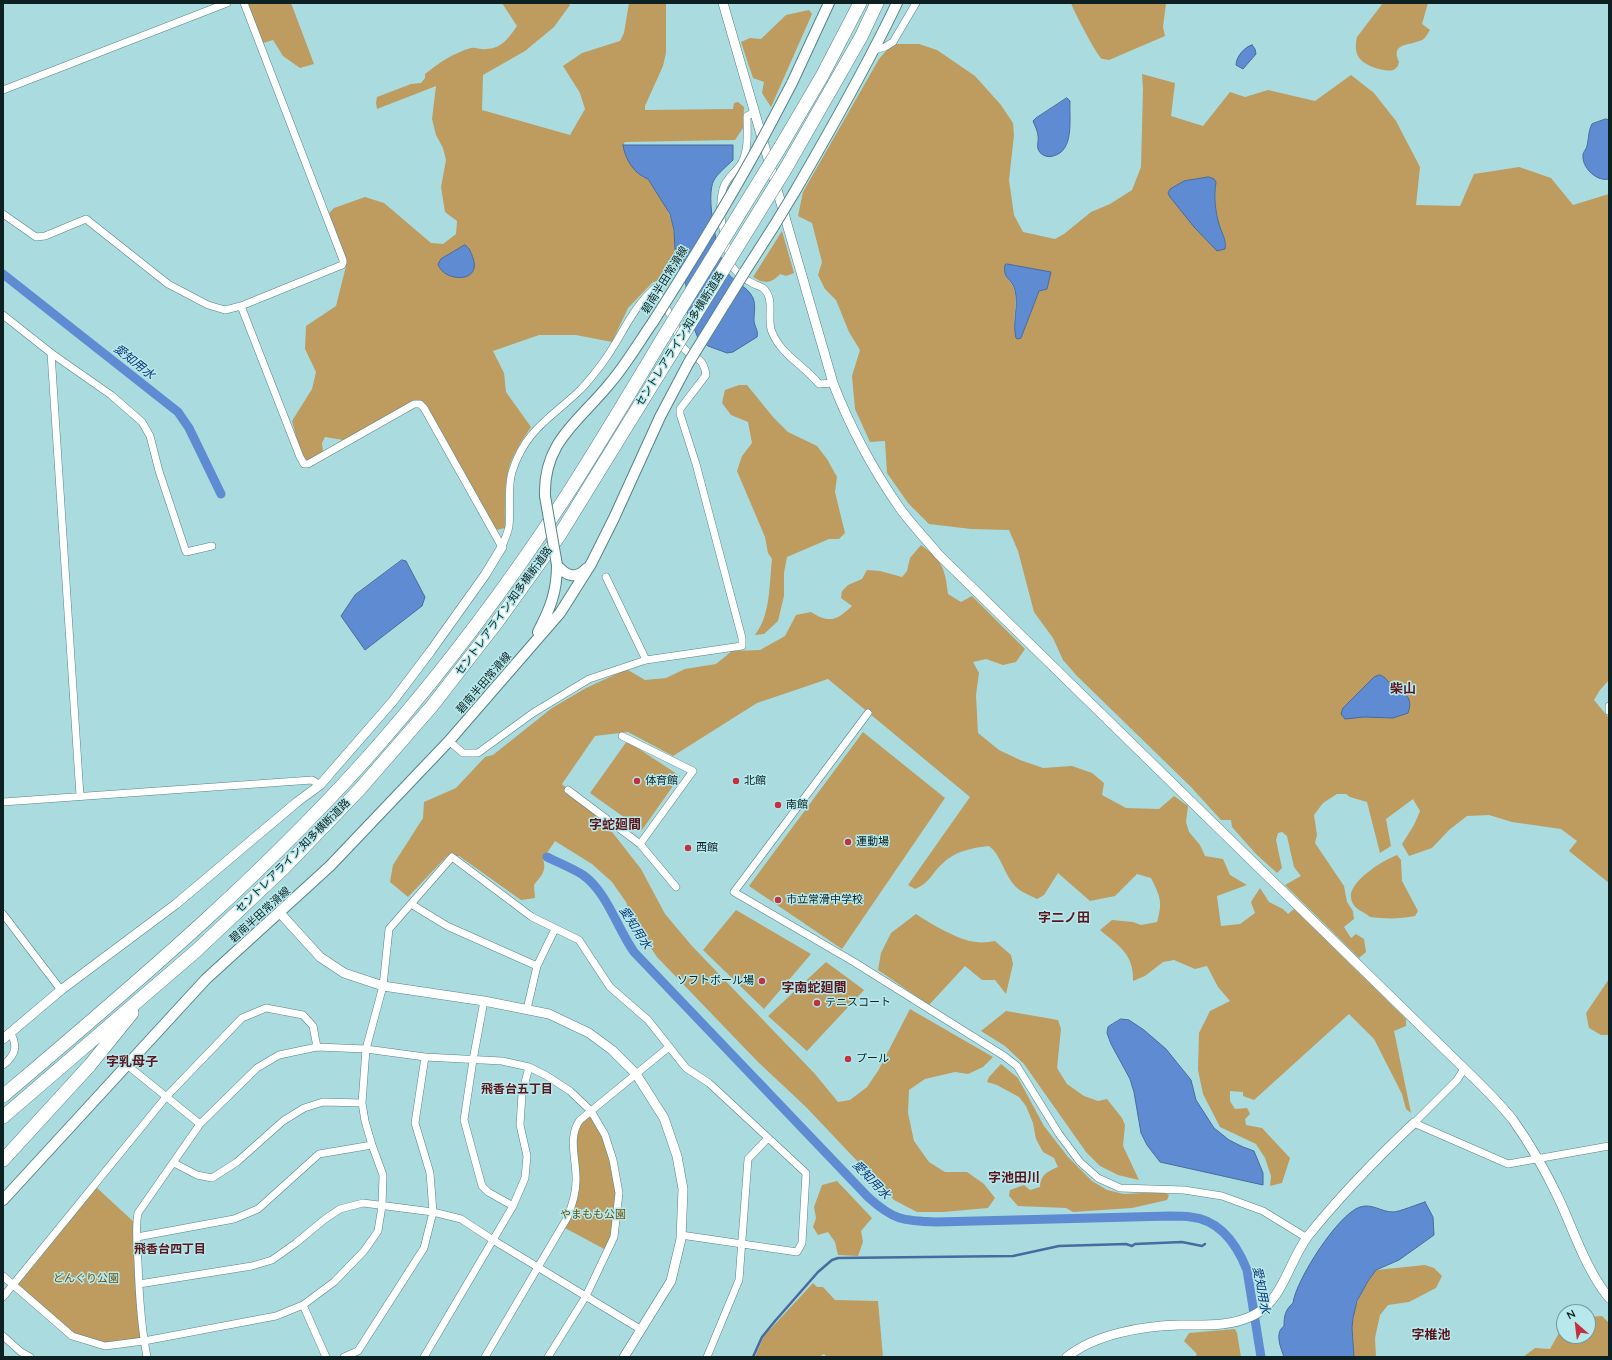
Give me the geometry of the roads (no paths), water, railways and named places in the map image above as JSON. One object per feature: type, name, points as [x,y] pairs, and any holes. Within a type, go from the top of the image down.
[{"type":"highway","name":"セントレアライン;知多横断道路","points":[[3,1096],[147,972],[239,889],[297,833],[382,740],[453,655],[563,500],[822,76],[860,3]]},
{"type":"highway","name":"セントレアライン;知多横断道路","points":[[3,1116],[196,951],[284,868],[359,790],[432,706],[498,620],[559,536],[786,168],[861,37],[877,3]]},
{"type":"highway","points":[[3,1160],[90,1065],[153,987]]},
{"type":"main road","name":"碧南半田常滑線","points":[[531,646],[550,608],[555,588],[556,565],[545,496],[547,468],[557,446],[573,423],[611,382],[653,322],[716,222],[748,166],[792,83],[829,3]]},
{"type":"main road","name":"碧南半田常滑線","points":[[3,1200],[206,979],[330,866],[449,741],[560,613],[591,564],[660,418],[689,362],[774,226],[840,114],[897,3]]},
{"type":"main road","name":"碧南半田常滑線","points":[[556,565],[569,576],[575,576],[581,574],[591,564]]},
{"type":"street","points":[[3,90],[227,3]]},
{"type":"street","points":[[3,214],[36,237],[45,236],[86,219],[168,284],[208,305],[225,310],[241,306],[339,267],[343,263],[244,3]]},
{"type":"street","points":[[723,3],[833,383],[844,412],[861,448],[900,508],[938,554],[1478,1082],[1506,1112],[1538,1159],[1558,1197],[1583,1254],[1609,1298]]},
{"type":"street","points":[[874,50],[885,47],[893,42],[916,3]]},
{"type":"street","points":[[755,112],[747,116],[745,151],[742,162],[727,179],[721,198],[721,217],[731,265],[735,270],[751,282],[763,288],[770,299],[771,331],[784,351],[814,377],[819,384],[833,383]]},
{"type":"street","points":[[3,1065],[14,1054],[15,1047],[14,1039],[6,1035],[61,990],[176,904],[297,802],[320,785],[393,701],[485,575],[502,547],[509,527],[508,501],[512,472],[522,449],[534,431],[578,392],[602,364],[629,318],[645,297],[655,288],[676,327],[680,344],[684,350],[701,360],[705,368],[706,375],[680,409],[680,414],[696,464],[742,641],[742,646],[646,660],[589,679],[533,713],[478,753],[463,753],[449,741]]},
{"type":"street","points":[[241,306],[304,464],[308,464],[414,404],[420,404],[424,408],[502,547]]},
{"type":"street","points":[[3,315],[51,353],[111,395],[142,422],[150,436],[158,471],[186,552],[212,546]]},
{"type":"street","points":[[51,353],[80,796]]},
{"type":"street","points":[[606,577],[646,660]]},
{"type":"street","points":[[1609,706],[1609,712]]},
{"type":"street","points":[[868,713],[734,892],[854,962],[1004,1056],[1017,1066],[1058,1134],[1080,1162],[1098,1178],[1120,1188],[1184,1190],[1222,1196],[1263,1211],[1308,1238]]},
{"type":"street","points":[[622,736],[693,771],[640,844]]},
{"type":"street","points":[[3,802],[312,780],[320,785]]},
{"type":"street","points":[[568,790],[640,844],[676,887]]},
{"type":"street","points":[[3,1276],[72,1336],[105,1346],[144,1341],[276,1316],[303,1305],[334,1282],[364,1251],[378,1230],[382,1206],[383,1174],[365,1121],[362,1102],[366,1049],[382,986],[389,929],[452,857],[532,917],[576,938],[581,942],[610,987],[648,1020],[686,1068],[709,1083],[806,1173],[802,1243],[797,1252],[681,1235]]},
{"type":"street","points":[[411,904],[447,926],[537,966]]},
{"type":"street","points":[[280,913],[320,957],[344,973],[382,986],[484,1001],[549,1014],[589,1032],[612,1050],[636,1074],[664,1118],[677,1156],[683,1189],[681,1235],[671,1281],[624,1357]]},
{"type":"street","points":[[3,914],[61,990]]},
{"type":"street","points":[[527,1009],[537,966],[555,929]]},
{"type":"street","points":[[484,1001],[464,1120],[482,1186],[488,1192],[513,1206]]},
{"type":"street","points":[[3,1297],[166,1097],[242,1018],[266,1008],[303,1015],[313,1026],[317,1047]]},
{"type":"street","points":[[147,1357],[144,1341],[139,1284],[136,1224],[138,1213],[200,1124],[257,1068],[279,1055],[317,1047],[366,1049],[425,1057],[502,1061],[529,1067],[547,1076],[570,1091],[591,1111],[606,1135],[613,1160],[618,1193],[614,1237],[586,1296],[548,1357]]},
{"type":"street","points":[[485,1357],[563,1227],[573,1204],[576,1182],[573,1134],[580,1120],[669,1047]]},
{"type":"street","points":[[344,1357],[358,1351],[424,1248],[433,1212],[430,1173],[415,1123],[425,1057]]},
{"type":"street","points":[[127,1065],[200,1124]]},
{"type":"street","points":[[424,1357],[513,1206],[525,1178],[527,1156],[520,1125],[522,1094],[529,1067]]},
{"type":"street","points":[[1067,1357],[1079,1348],[1108,1336],[1149,1328],[1177,1325],[1210,1325],[1245,1319],[1262,1309],[1277,1293],[1308,1238],[1326,1215],[1361,1177],[1457,1080],[1464,1069]]},
{"type":"street","points":[[174,1163],[197,1175],[212,1178],[237,1162],[283,1121],[304,1108],[323,1102],[362,1102]]},
{"type":"street","points":[[1414,1123],[1508,1164],[1609,1146]]},
{"type":"street","points":[[707,1357],[739,1280],[748,1159],[768,1138]]},
{"type":"street","points":[[137,1237],[234,1219],[258,1209],[318,1154],[372,1145]]},
{"type":"street","points":[[139,1284],[252,1266],[272,1260],[340,1209],[363,1203],[433,1212],[461,1218],[538,1268],[640,1329]]},
{"type":"street","points":[[303,1305],[326,1357]]},
{"type":"street","points":[[3,1336],[21,1352],[30,1357]]},
{"type":"water","points":[[1252,45],[1256,54],[1243,69],[1236,65],[1237,59],[1243,50]]},
{"type":"water","points":[[1067,98],[1070,101],[1068,141],[1065,148],[1060,153],[1051,157],[1045,156],[1041,154],[1038,149],[1038,134],[1033,121]]},
{"type":"water","points":[[1606,119],[1609,120],[1609,179],[1600,179],[1588,170],[1583,156],[1592,124]]},
{"type":"water","points":[[623,145],[733,145],[733,160],[714,180],[711,198],[711,211],[719,251],[726,270],[732,278],[748,290],[753,298],[755,306],[754,322],[757,337],[733,352],[727,353],[708,346],[698,338],[686,309],[686,285],[679,267],[675,250],[674,230],[670,214],[648,179],[638,174],[634,170],[628,161]]},
{"type":"water","points":[[1209,177],[1214,179],[1216,182],[1216,209],[1225,242],[1225,249],[1217,251],[1194,227],[1168,193],[1170,189],[1184,181]]},
{"type":"water","points":[[465,245],[469,249],[473,258],[474,266],[472,272],[461,278],[454,277],[441,270],[438,264],[441,259]]},
{"type":"water","points":[[1007,264],[1051,272],[1047,289],[1039,291],[1021,338],[1018,339],[1016,338],[1015,332],[1016,296],[1014,286],[1006,276],[1004,270],[1005,265]]},
{"type":"water","points":[[402,560],[406,561],[425,597],[422,606],[365,650],[341,616],[355,595]]},
{"type":"water","points":[[1380,675],[1407,696],[1410,703],[1408,713],[1393,718],[1364,717],[1345,719],[1341,714],[1343,708],[1374,677]]},
{"type":"water","points":[[1121,1019],[1129,1020],[1144,1030],[1166,1049],[1191,1080],[1196,1100],[1214,1128],[1229,1140],[1254,1151],[1263,1173],[1263,1185],[1160,1162],[1147,1145],[1141,1133],[1134,1092],[1130,1079],[1111,1044],[1107,1033],[1108,1027]]},
{"type":"water","points":[[1425,1202],[1433,1217],[1434,1235],[1399,1260],[1376,1270],[1368,1281],[1357,1301],[1353,1318],[1352,1328],[1354,1357],[1284,1357],[1280,1345],[1279,1333],[1284,1326],[1286,1313],[1288,1308],[1293,1303],[1302,1279],[1310,1264],[1330,1234],[1351,1212],[1360,1207],[1369,1206],[1384,1211],[1396,1212]]},
{"type":"waterway","name":"愛知用水","points":[[3,274],[178,412],[189,428],[221,494]]},
{"type":"waterway","name":"愛知用水","points":[[547,857],[579,872],[591,882],[599,891],[634,952],[877,1205],[899,1218],[915,1221],[937,1222],[1170,1216],[1202,1219],[1219,1228],[1226,1235],[1233,1243],[1247,1270],[1261,1357]]},
{"type":"waterway","points":[[753,1357],[762,1337],[775,1321],[818,1272],[832,1260],[838,1258],[1013,1256],[1059,1246],[1126,1244],[1132,1246],[1135,1244],[1182,1242],[1202,1246],[1205,1244]]},
{"type":"place","name":"体育館","points":[[637,781]]},
{"type":"place","name":"北館","points":[[736,781]]},
{"type":"place","name":"南館","points":[[778,805]]},
{"type":"place","name":"運動場","points":[[848,842]]},
{"type":"place","name":"西館","points":[[688,848]]},
{"type":"place","name":"市立常滑中学校","points":[[778,900]]},
{"type":"place","name":"ソフトボール場","points":[[762,981]]},
{"type":"place","name":"テニスコート","points":[[817,1003]]},
{"type":"place","name":"プール","points":[[848,1059]]},
{"type":"district","name":"柴山","points":[[1403,689]]},
{"type":"district","name":"字蛇廻間","points":[[615,825]]},
{"type":"district","name":"字二ノ田","points":[[1064,918]]},
{"type":"district","name":"字南蛇廻間","points":[[814,988]]},
{"type":"district","name":"字乳母子","points":[[132,1062]]},
{"type":"district","name":"飛香台五丁目","points":[[517,1089]]},
{"type":"district","name":"字池田川","points":[[1014,1178]]},
{"type":"district","name":"飛香台四丁目","points":[[170,1249]]},
{"type":"district","name":"字椎池","points":[[1431,1335]]},
{"type":"park label","name":"やまもも公園","points":[[593,1215]]},
{"type":"park label","name":"どんぐり公園","points":[[86,1279]]}]
